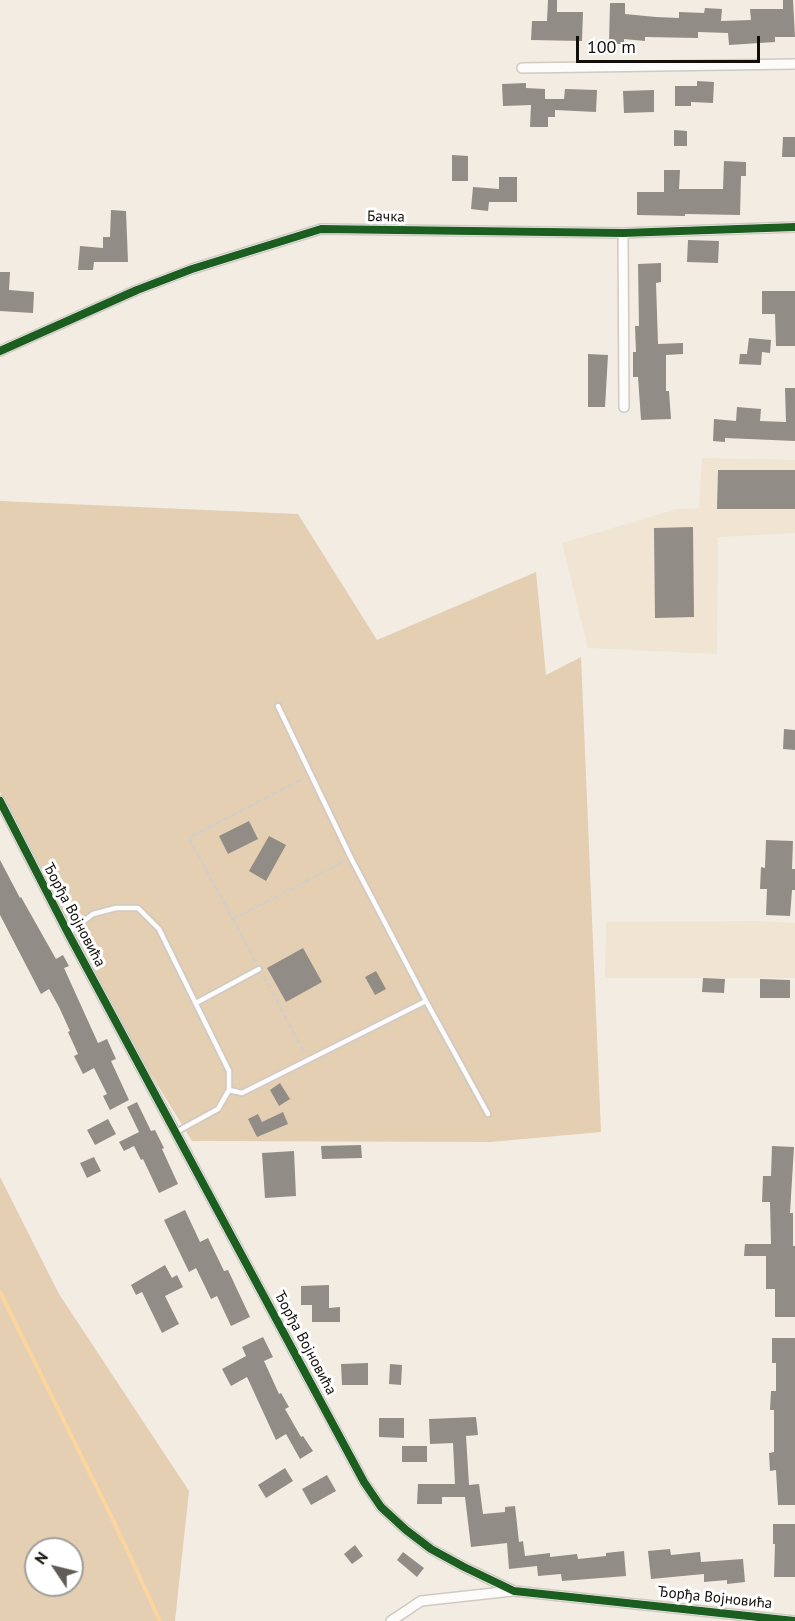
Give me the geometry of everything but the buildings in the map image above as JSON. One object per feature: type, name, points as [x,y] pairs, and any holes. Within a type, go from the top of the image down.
[{"type":"street","points":[[522,68],[795,64]]},
{"type":"street","name":"Бачка","points":[[0,351],[137,290],[181,273],[321,229],[623,233],[795,227]]},
{"type":"street","points":[[623,233],[624,407]]},
{"type":"street","name":"Ђорђа Војновића","points":[[0,801],[68,933],[364,1482],[381,1507],[431,1549],[514,1591],[795,1621]]},
{"type":"street","points":[[391,1621],[421,1601],[514,1591]]},
{"type":"lane","points":[[278,706],[351,858],[488,1114]]},
{"type":"lane","points":[[68,933],[93,914],[116,908],[138,908],[159,929],[230,1071],[229,1090],[218,1108],[176,1132]]},
{"type":"lane","points":[[196,1003],[259,969]]},
{"type":"lane","points":[[229,1090],[242,1093],[426,1000]]},
{"type":"path","points":[[308,1060],[189,838],[310,775]]},
{"type":"path","points":[[233,919],[351,858]]},
{"type":"shaded area","points":[[702,458],[795,460],[795,533],[718,537],[717,654],[588,648],[562,543],[677,509],[699,508]]},
{"type":"shaded area","points":[[0,501],[298,514],[377,640],[536,572],[546,675],[581,657],[601,1132],[491,1142],[192,1141],[81,960],[0,792]]},
{"type":"shaded area","points":[[759,921],[795,923],[795,978],[605,978],[606,922]]},
{"type":"shaded area","points":[[0,1177],[59,1294],[189,1491],[175,1621],[0,1621]]},
{"type":"waterway","points":[[0,1292],[115,1524],[160,1621]]},
{"type":"cycle path","points":[[0,351],[137,290],[192,269],[321,229],[623,233],[795,227]]},
{"type":"cycle path","points":[[0,801],[68,933],[364,1482],[381,1507],[431,1549],[514,1591],[795,1621]]}]
